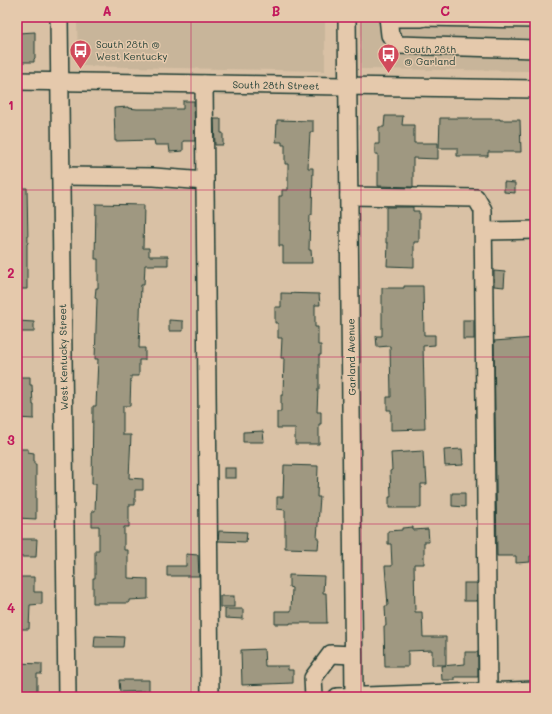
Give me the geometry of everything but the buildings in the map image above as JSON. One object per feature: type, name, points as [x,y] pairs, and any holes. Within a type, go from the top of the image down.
[{"type":"street","name":"West Kentucky Street","points":[[59,17],[67,697]]},
{"type":"street","name":"Garland Avenue","points":[[347,17],[354,697]]},
{"type":"street","points":[[535,19],[422,17],[388,18],[390,35],[398,45],[535,49]]},
{"type":"street","name":"South 28th Street","points":[[17,82],[535,89]]},
{"type":"street","points":[[204,84],[210,697]]},
{"type":"street","points":[[61,176],[154,177],[205,181]]},
{"type":"street","points":[[349,196],[476,198],[483,210],[488,692]]},
{"type":"street","points":[[484,231],[535,230]]},
{"type":"street","points":[[314,697],[313,678],[331,654],[353,655]]},
{"type":"street","points":[[337,697],[470,695],[488,692],[535,690]]},
{"type":"shaded area","points":[[77,17],[325,17],[325,71],[78,66]]},
{"type":"shaded area","points":[[360,17],[535,17],[535,71],[361,69]]},
{"type":"place","name":"South 28th @ West Kentucky","points":[[81,70]]},
{"type":"place","name":"South 28th @ Garland","points":[[389,74]]}]
